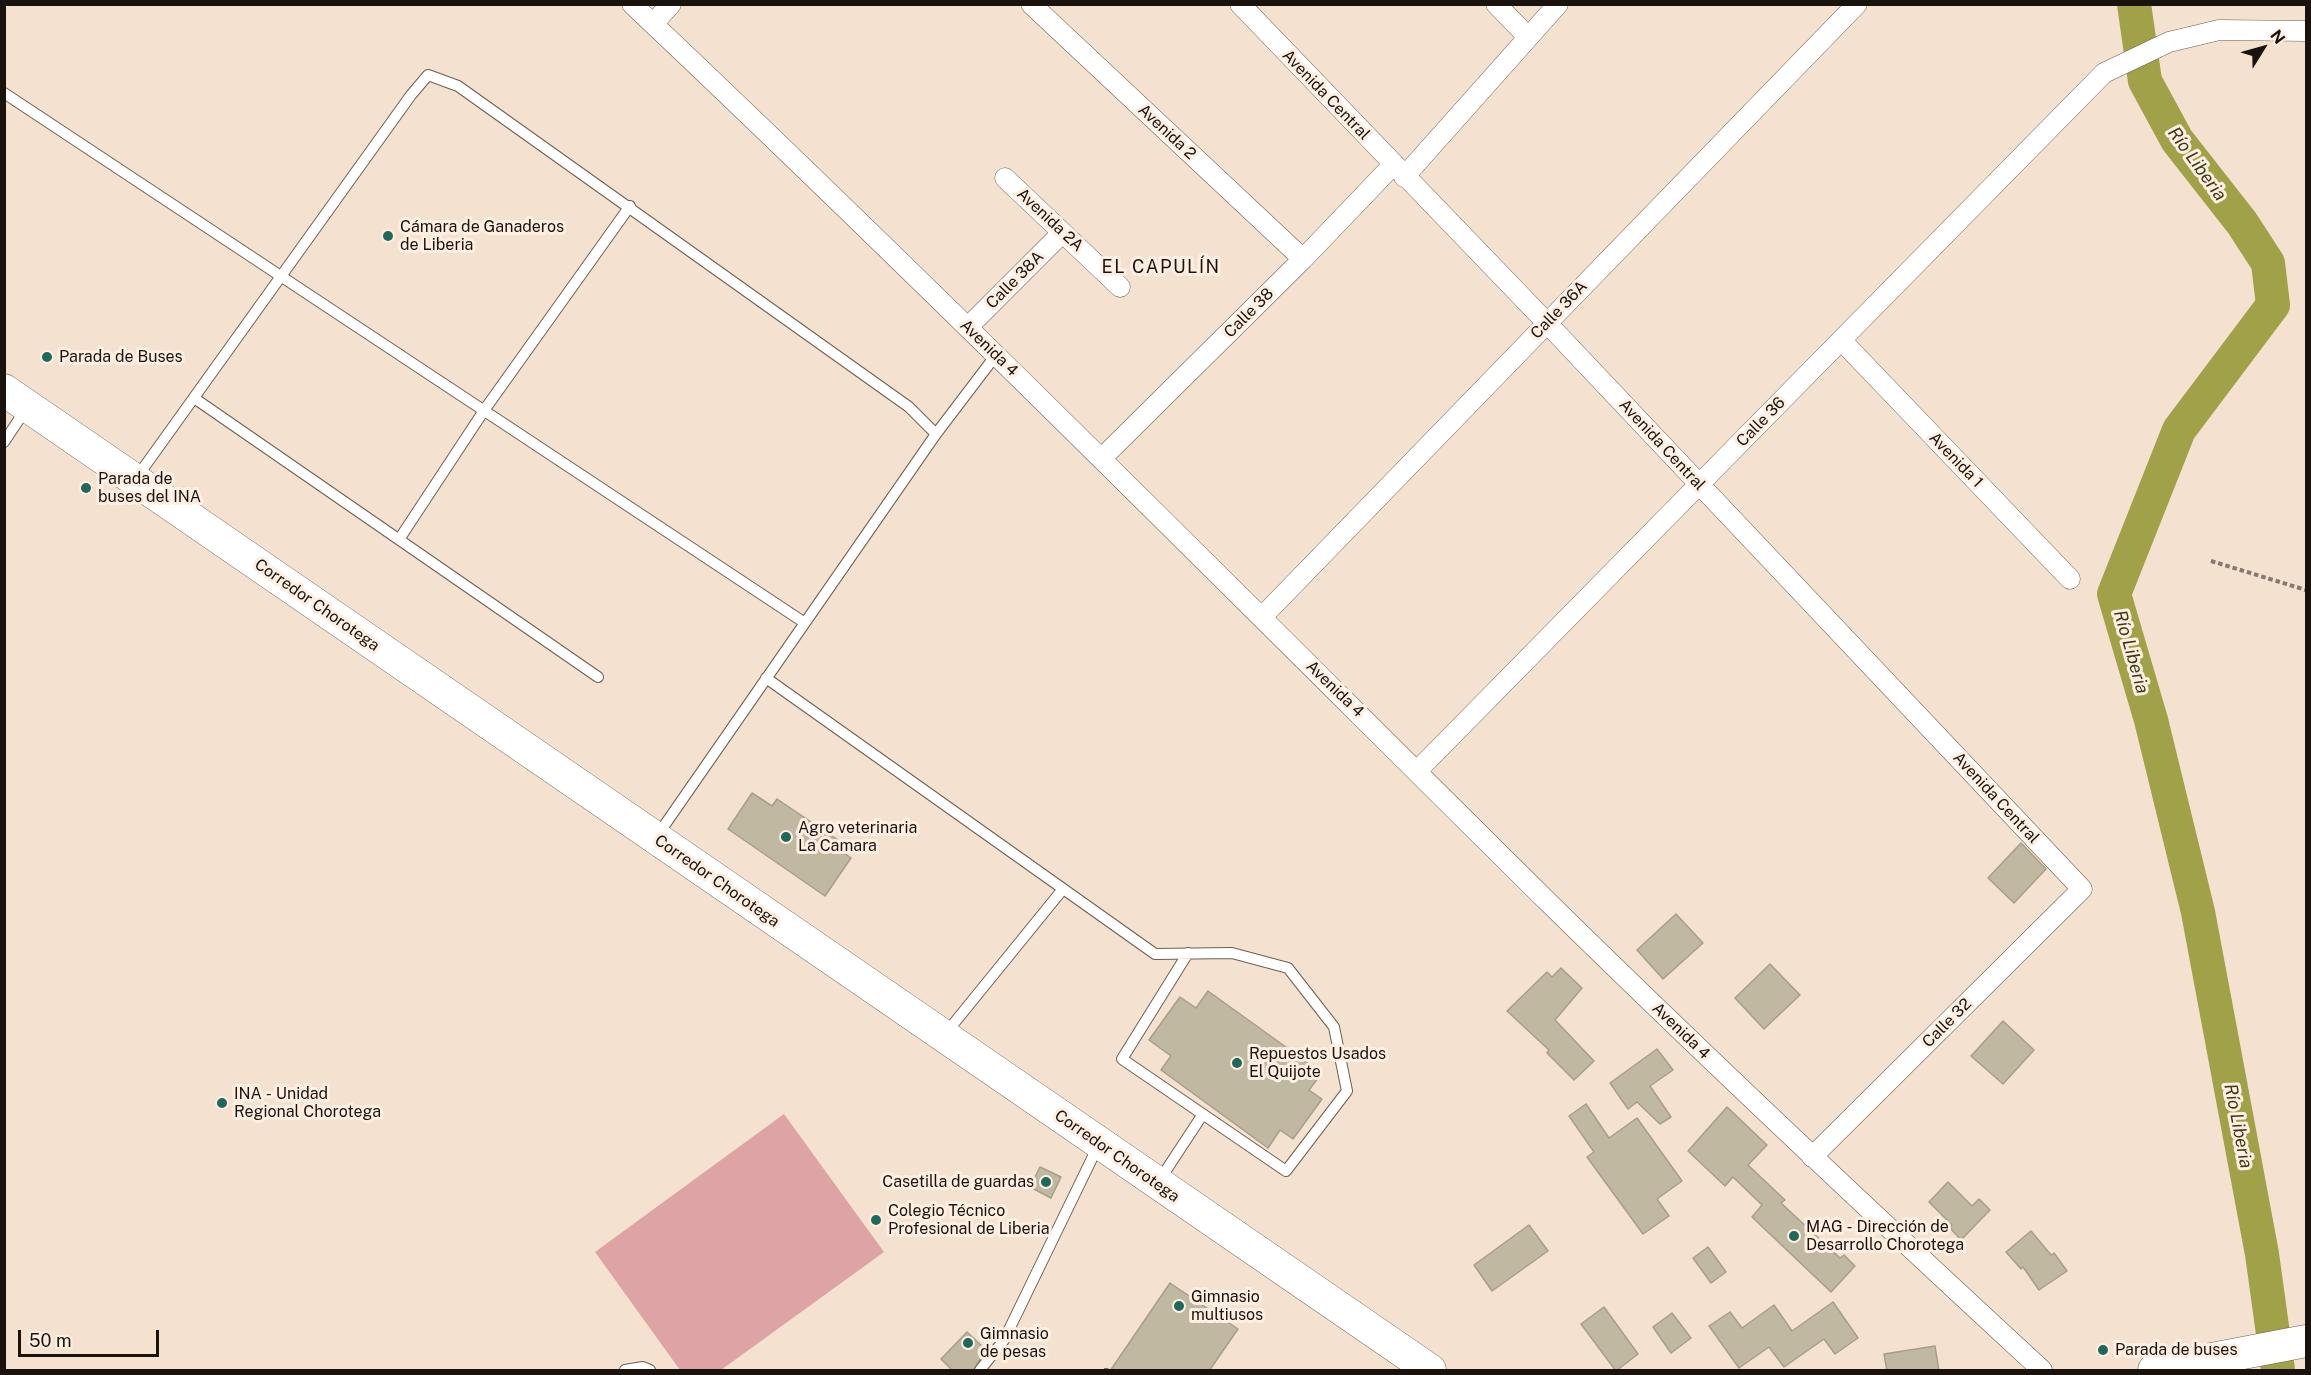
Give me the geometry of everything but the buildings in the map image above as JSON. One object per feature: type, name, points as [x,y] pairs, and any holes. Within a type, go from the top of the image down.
[{"type":"main road","name":"Corredor Chorotega","points":[[16,398],[1430,1371]]},
{"type":"main road","points":[[2154,1371],[2307,1341]]},
{"type":"street","name":"Avenida 4","points":[[632,4],[1102,458],[1418,770],[1547,901],[1812,1157],[2042,1371]]},
{"type":"street","points":[[653,24],[671,4]]},
{"type":"street","name":"Avenida 2","points":[[1031,4],[1303,259]]},
{"type":"street","name":"Avenida Central","points":[[1240,4],[1398,171],[1546,322],[2082,889]]},
{"type":"street","points":[[1496,4],[1528,37]]},
{"type":"street","name":"Calle 38","points":[[1102,458],[1303,259],[1398,171],[1558,4]]},
{"type":"street","name":"Calle 36A","points":[[1262,617],[1857,4]]},
{"type":"street","name":"Calle 36","points":[[1418,770],[2104,73],[2169,42],[2219,30],[2307,31]]},
{"type":"street","name":"Avenida 2A","points":[[1005,178],[1120,288]]},
{"type":"street","name":"Calle 38A","points":[[968,327],[1062,233]]},
{"type":"street","name":"Avenida 1","points":[[1841,340],[2070,579]]},
{"type":"street","name":"Calle 32","points":[[1812,1157],[2082,889]]},
{"type":"lane","points":[[135,480],[280,276],[428,75],[458,86],[630,206],[909,407],[936,434]]},
{"type":"lane","points":[[4,93],[485,409],[805,623]]},
{"type":"lane","points":[[400,538],[485,409],[630,206]]},
{"type":"lane","points":[[655,838],[936,434],[996,355]]},
{"type":"lane","points":[[4,441],[16,398]]},
{"type":"lane","points":[[194,398],[400,538],[597,677]]},
{"type":"lane","points":[[766,678],[1155,954],[1188,953],[1232,953],[1288,968],[1334,1027],[1347,1091],[1286,1171],[1122,1059],[1188,953]]},
{"type":"lane","points":[[943,1037],[1063,889]]},
{"type":"lane","points":[[1157,1184],[1203,1114]]},
{"type":"lane","points":[[980,1371],[1004,1340],[1099,1144]]},
{"type":"lane","points":[[626,1371],[643,1366],[650,1371]]},
{"type":"path","points":[[2211,561],[2307,590]]},
{"type":"path","points":[[1104,1371],[1110,1370]]},
{"type":"shaded area","points":[[784,1114],[884,1252],[721,1370],[680,1370],[595,1252]]},
{"type":"waterway","name":"Río Liberia","points":[[2134,4],[2145,81],[2177,140],[2242,223],[2268,263],[2273,305],[2179,430],[2114,594],[2151,720],[2198,912],[2262,1254],[2278,1370]]},
{"type":"place","name":"Cámara de Ganaderos de Liberia","points":[[388,236]]},
{"type":"place","name":"Parada de Buses","points":[[47,357]]},
{"type":"place","name":"Parada de buses del INA","points":[[86,488]]},
{"type":"place","name":"Agro veterinaria La Camara","points":[[786,837]]},
{"type":"place","name":"Repuestos Usados El Quijote","points":[[1237,1063]]},
{"type":"place","name":"INA - Unidad Regional Chorotega","points":[[222,1103]]},
{"type":"place","name":"Casetilla de guardas","points":[[1046,1182]]},
{"type":"place","name":"Colegio Técnico Profesional de Liberia","points":[[876,1220]]},
{"type":"place","name":"MAG - Dirección de Desarrollo Chorotega","points":[[1794,1236]]},
{"type":"place","name":"Gimnasio multiusos","points":[[1179,1306]]},
{"type":"place","name":"Gimnasio de pesas","points":[[968,1343]]},
{"type":"place","name":"Parada de buses","points":[[2103,1350]]},
{"type":"district","name":"EL CAPULÍN","points":[[1161,267]]}]
